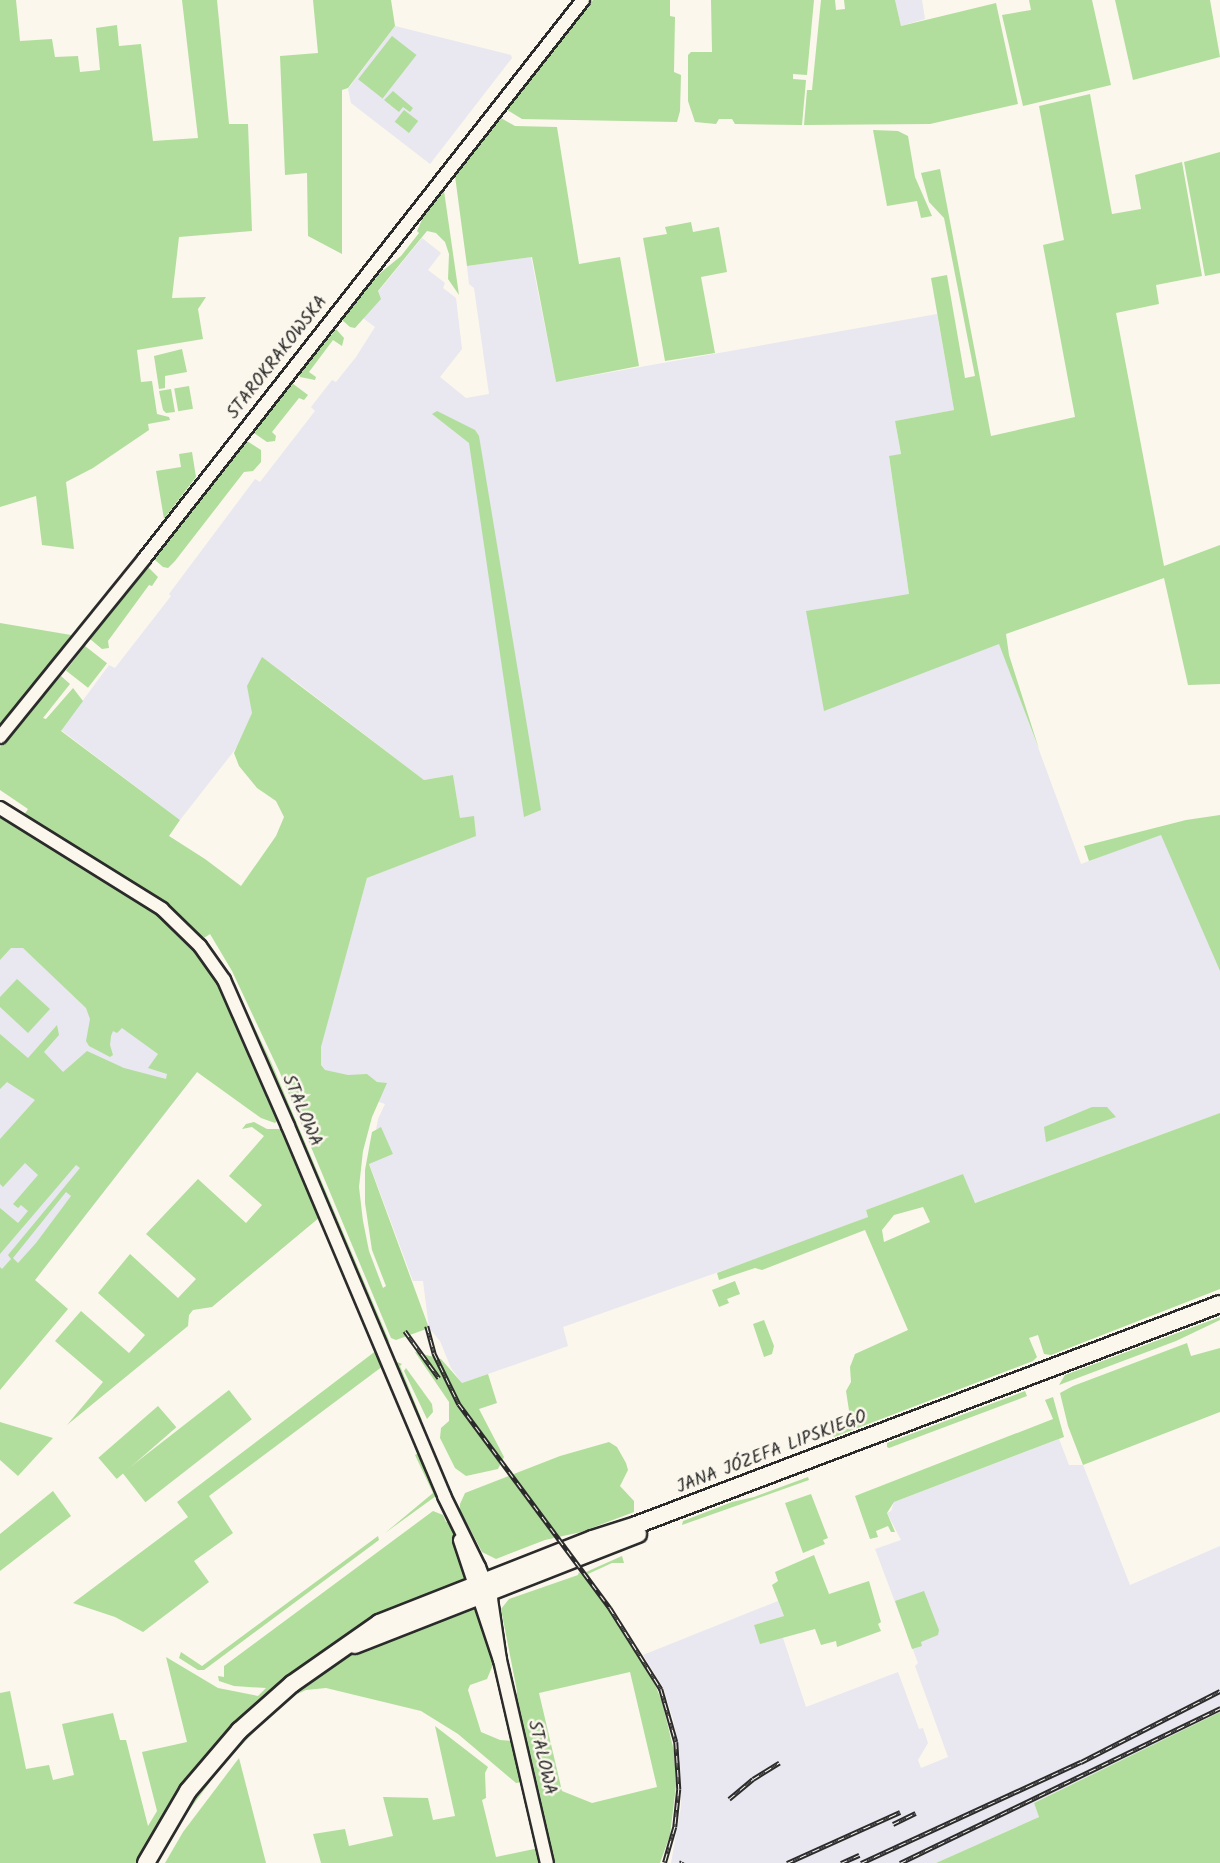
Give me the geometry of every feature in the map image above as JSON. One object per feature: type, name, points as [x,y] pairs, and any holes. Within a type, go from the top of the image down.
[{"type":"main road","name":"JANA JÓZEFA LIPSKIEGO","points":[[146,1863],[188,1791],[232,1738],[278,1695],[343,1649],[482,1588],[1220,1304]]},
{"type":"main road","name":"JANA JÓZEFA LIPSKIEGO","points":[[482,1588],[1220,1314]]},
{"type":"street","name":"STAROKRAKOWSKA","points":[[0,737],[144,559],[583,0]]},
{"type":"street","name":"STALOWA","points":[[0,808],[162,909],[179,923],[200,946],[224,980],[482,1588],[547,1863]]},
{"type":"shaded area","points":[[895,0],[922,0],[925,19],[901,26]]},
{"type":"shaded area","points":[[395,26],[511,55],[512,58],[430,164],[351,103],[348,89]]},
{"type":"shaded area","points":[[422,238],[441,253],[428,270],[445,283],[443,288],[456,298],[462,349],[440,377],[466,398],[489,394],[474,288],[469,284],[467,266],[531,257],[556,382],[937,314],[954,410],[895,421],[901,455],[889,457],[909,594],[1000,644],[1081,864],[1161,834],[1167,844],[1220,971],[1220,1113],[974,1203],[963,1174],[866,1210],[868,1217],[826,1234],[563,1327],[568,1346],[462,1383],[451,1368],[440,1341],[429,1328],[423,1281],[413,1281],[369,1163],[393,1154],[381,1128],[376,1130],[385,1104],[312,1078],[367,878],[476,835],[460,818],[453,775],[424,780],[291,678],[180,820],[61,730],[109,665],[115,668],[171,596],[169,594],[255,479],[260,482],[315,411],[311,407],[332,380],[336,382],[356,357],[375,327],[359,315]]},
{"type":"shaded area","points":[[0,908],[198,1071],[0,1325]]},
{"type":"shaded area","points":[[1059,1439],[1069,1465],[1083,1465],[1130,1585],[1220,1546],[1220,1712],[1034,1803],[1039,1817],[936,1863],[671,1863],[681,1807],[680,1756],[673,1719],[663,1687],[643,1655],[778,1601],[784,1616],[754,1625],[783,1638],[806,1707],[898,1672],[919,1729],[923,1728],[928,1743],[918,1760],[921,1768],[948,1757],[915,1666],[918,1663],[875,1549],[901,1540],[887,1513],[891,1511],[894,1502]]},
{"type":"green space","points":[[0,0],[16,0],[20,41],[52,39],[55,57],[78,56],[80,72],[100,70],[96,28],[117,25],[119,46],[141,44],[153,141],[198,138],[182,0],[217,0],[229,124],[248,124],[252,231],[179,237],[172,298],[206,297],[198,309],[203,339],[137,350],[141,382],[152,381],[157,414],[169,417],[170,420],[148,424],[149,430],[93,468],[66,482],[74,549],[42,545],[36,496],[0,507]]},
{"type":"green space","points":[[313,0],[391,0],[395,26],[348,88],[342,90],[342,254],[308,236],[307,173],[285,175],[280,56],[318,53]]},
{"type":"green space","points":[[593,0],[670,0],[670,16],[675,17],[674,72],[681,75],[680,111],[677,122],[522,119],[507,110]]},
{"type":"green space","points":[[711,0],[814,0],[807,75],[793,74],[793,79],[806,80],[802,125],[735,124],[732,119],[719,119],[716,124],[695,122],[688,101],[688,55],[691,52],[712,52]]},
{"type":"green space","points":[[821,0],[835,0],[836,10],[845,9],[844,0],[895,0],[901,26],[996,3],[1018,104],[930,124],[804,125],[807,90],[812,90]]},
{"type":"green space","points":[[1029,0],[1092,0],[1111,85],[1023,106],[1002,15],[1031,10]]},
{"type":"green space","points":[[1115,0],[1210,0],[1220,57],[1133,80]]},
{"type":"green space","points":[[392,36],[416,55],[383,98],[358,79]]},
{"type":"green space","points":[[393,91],[413,108],[410,112],[403,107],[399,112],[384,100]]},
{"type":"green space","points":[[1090,94],[1112,214],[1141,209],[1135,175],[1182,162],[1202,276],[1156,285],[1159,304],[1116,313],[1164,566],[1220,545],[1220,684],[1188,685],[1164,578],[1006,634],[1009,655],[1039,749],[999,644],[824,711],[806,611],[909,594],[889,456],[901,454],[895,421],[954,410],[931,278],[947,275],[965,378],[975,376],[944,218],[929,202],[921,173],[940,169],[991,436],[1075,417],[1043,245],[1064,240],[1039,106]]},
{"type":"green space","points":[[404,110],[418,121],[409,133],[395,122]]},
{"type":"green space","points":[[501,118],[515,126],[557,127],[579,264],[620,257],[639,366],[556,382],[532,257],[467,266],[455,176]]},
{"type":"green space","points":[[873,130],[898,131],[908,136],[915,177],[932,216],[921,218],[917,201],[887,206]]},
{"type":"green space","points":[[1220,152],[1220,273],[1205,276],[1184,162]]},
{"type":"green space","points":[[444,191],[459,295],[448,279],[449,254],[445,242],[436,233],[427,231],[378,291],[381,299],[355,328],[350,327],[342,320],[379,274],[401,256],[419,233],[417,231],[424,215]]},
{"type":"green space","points":[[691,222],[693,232],[719,227],[727,272],[701,277],[715,353],[665,361],[643,238],[667,234],[665,227]]},
{"type":"green space","points":[[336,329],[344,338],[342,346],[333,340],[309,372],[316,377],[315,380],[300,377],[299,374]]},
{"type":"green space","points":[[182,349],[187,372],[165,376],[165,388],[159,389],[154,356]]},
{"type":"green space","points":[[292,383],[308,395],[304,400],[299,398],[272,432],[276,436],[275,441],[267,442],[254,433]]},
{"type":"green space","points":[[189,386],[193,409],[178,411],[174,389]]},
{"type":"green space","points":[[171,389],[175,412],[166,413],[163,410],[159,391]]},
{"type":"green space","points":[[437,411],[475,430],[479,436],[541,810],[524,817],[469,443],[432,414]]},
{"type":"green space","points":[[247,441],[261,450],[261,462],[253,471],[244,472],[175,561],[168,568],[163,567],[154,559]]},
{"type":"green space","points":[[192,452],[196,477],[164,519],[156,471],[181,467],[179,454]]},
{"type":"green space","points":[[148,567],[158,577],[152,586],[149,585],[108,641],[109,648],[102,649],[90,639]]},
{"type":"green space","points":[[0,623],[71,635],[66,643],[69,645],[0,731]]},
{"type":"green space","points":[[85,646],[107,663],[88,688],[66,670]]},
{"type":"green space","points":[[262,657],[424,780],[453,775],[460,818],[474,816],[476,836],[367,878],[321,1047],[321,1065],[325,1070],[348,1075],[367,1074],[377,1082],[387,1083],[372,1117],[363,1151],[359,1187],[363,1221],[369,1251],[383,1288],[386,1286],[372,1250],[365,1203],[365,1170],[372,1132],[381,1127],[393,1154],[369,1164],[429,1328],[396,1340],[391,1338],[280,1073],[232,971],[210,934],[204,938],[230,975],[271,1062],[390,1343],[380,1336],[227,977],[131,883],[24,815],[28,809],[0,790],[0,747],[61,676],[70,684],[43,718],[46,719],[73,688],[83,701],[61,731],[180,820],[169,836],[241,886],[276,836],[284,817],[276,801],[257,788],[239,766],[234,753],[252,713],[247,686]]},
{"type":"green space","points":[[1220,815],[1220,971],[1161,835],[1089,861],[1084,846],[1186,820]]},
{"type":"green space","points":[[0,817],[13,822],[154,910],[191,946],[229,1003],[279,1119],[275,1123],[261,1118],[197,1072],[35,1280],[68,1309],[0,1390],[0,1267],[2,1269],[11,1259],[8,1255],[80,1168],[76,1165],[0,1254],[0,1208],[18,1223],[28,1211],[21,1205],[18,1208],[13,1204],[38,1175],[25,1163],[3,1187],[0,1184],[0,1139],[35,1100],[7,1082],[0,1089],[0,1034],[28,1058],[57,1025],[59,1035],[44,1052],[63,1072],[87,1051],[124,1068],[166,1079],[167,1074],[148,1068],[158,1054],[122,1028],[117,1033],[113,1031],[110,1045],[113,1055],[110,1057],[89,1046],[86,1041],[90,1019],[86,1008],[23,948],[11,948],[0,960]],"holes":[[[66,1192],[71,1196],[36,1243],[18,1263],[13,1258]]]},
{"type":"green space","points":[[17,979],[50,1009],[28,1033],[0,1007],[0,997]]},
{"type":"green space","points":[[1092,1107],[1107,1107],[1116,1117],[1046,1142],[1044,1127]]},
{"type":"green space","points":[[1220,1113],[1220,1289],[1051,1355],[1044,1354],[1038,1335],[1029,1338],[1037,1357],[1033,1361],[834,1437],[829,1428],[850,1417],[846,1391],[851,1382],[850,1367],[855,1354],[908,1330],[865,1230],[762,1270],[755,1268],[719,1280],[717,1273],[868,1217],[866,1210],[963,1174],[975,1203]],"holes":[[[923,1207],[930,1222],[884,1242],[882,1230],[894,1215]]]},
{"type":"green space","points":[[254,1122],[267,1129],[284,1129],[320,1217],[212,1307],[193,1310],[189,1315],[188,1326],[67,1425],[103,1382],[55,1341],[81,1311],[129,1353],[145,1335],[98,1293],[130,1254],[178,1298],[196,1279],[146,1234],[198,1179],[246,1223],[262,1205],[229,1176],[264,1136],[252,1127],[242,1129],[246,1124]]},
{"type":"green space","points":[[735,1281],[740,1294],[727,1299],[729,1303],[719,1307],[712,1290]]},
{"type":"green space","points":[[1220,1317],[1220,1320],[1176,1341],[1059,1385],[1065,1375]]},
{"type":"green space","points":[[764,1320],[774,1346],[772,1354],[764,1357],[753,1324]]},
{"type":"green space","points":[[1187,1343],[1191,1356],[1220,1348],[1220,1412],[1083,1465],[1068,1426],[1060,1393]]},
{"type":"green space","points":[[377,1350],[383,1366],[209,1496],[233,1533],[194,1561],[209,1582],[143,1632],[115,1617],[73,1603],[188,1517],[177,1502]]},
{"type":"green space","points":[[415,1352],[441,1359],[462,1383],[488,1374],[497,1403],[479,1409],[504,1457],[498,1469],[466,1476],[455,1468],[440,1438],[441,1428],[449,1421],[449,1402]]},
{"type":"green space","points":[[397,1362],[402,1364],[400,1366],[422,1420],[417,1417],[394,1365]]},
{"type":"green space","points":[[406,1368],[432,1404],[433,1412],[427,1419],[404,1371]]},
{"type":"green space","points":[[229,1390],[252,1419],[145,1502],[123,1473]]},
{"type":"green space","points":[[1025,1391],[1027,1396],[887,1447],[887,1443]]},
{"type":"green space","points":[[1053,1397],[1064,1437],[894,1502],[887,1513],[895,1532],[891,1532],[888,1526],[876,1531],[878,1537],[870,1539],[855,1496],[1053,1419],[1045,1400]]},
{"type":"green space","points":[[158,1406],[176,1427],[117,1479],[98,1458]]},
{"type":"green space","points":[[0,1422],[53,1438],[18,1476],[0,1460]]},
{"type":"green space","points":[[609,1442],[617,1447],[626,1463],[628,1470],[620,1486],[634,1501],[634,1512],[581,1532],[545,1540],[496,1559],[482,1552],[460,1510],[465,1493],[560,1456]]},
{"type":"green space","points":[[420,1452],[436,1496],[385,1533],[433,1493],[415,1455]]},
{"type":"green space","points":[[808,1477],[809,1480],[682,1525],[683,1521],[732,1502],[754,1497]]},
{"type":"green space","points":[[53,1491],[71,1516],[0,1571],[0,1534]]},
{"type":"green space","points":[[811,1494],[828,1538],[823,1540],[825,1544],[803,1553],[785,1503]]},
{"type":"green space","points":[[433,1511],[443,1515],[446,1522],[449,1521],[466,1572],[462,1582],[295,1674],[139,1863],[0,1863],[0,1693],[10,1691],[26,1769],[49,1765],[53,1780],[74,1775],[62,1724],[113,1713],[120,1740],[126,1740],[148,1826],[157,1811],[142,1752],[187,1742],[166,1657],[218,1688],[258,1696],[266,1688],[234,1686],[219,1681],[218,1676],[224,1677],[224,1666]]},
{"type":"green space","points":[[378,1536],[379,1540],[204,1670],[198,1670],[179,1658],[181,1652],[202,1666]]},
{"type":"green space","points":[[814,1555],[829,1594],[869,1581],[881,1622],[878,1624],[881,1631],[837,1647],[836,1641],[821,1645],[815,1629],[760,1644],[754,1625],[784,1616],[772,1585],[778,1581],[775,1572]]},
{"type":"green space","points":[[622,1556],[624,1563],[612,1563],[588,1574],[653,1679],[662,1702],[674,1751],[676,1786],[670,1835],[660,1863],[554,1863],[516,1696],[517,1691],[501,1609],[509,1599],[578,1575],[579,1572],[582,1575],[582,1571],[586,1572]],"holes":[[[630,1672],[657,1787],[592,1803],[562,1791],[539,1693]]]},
{"type":"green space","points":[[924,1591],[939,1630],[938,1635],[921,1642],[922,1646],[912,1649],[895,1601]]},
{"type":"green space","points":[[471,1607],[480,1615],[495,1660],[487,1679],[470,1685],[468,1690],[481,1732],[500,1740],[514,1741],[522,1782],[516,1783],[458,1734],[421,1711],[326,1688],[306,1690],[293,1696],[266,1720],[224,1763],[179,1824],[157,1863],[152,1863],[195,1792],[258,1719],[343,1655]]},
{"type":"green space","points":[[1220,1712],[1220,1863],[936,1863],[1039,1817],[1034,1803]]},
{"type":"green space","points":[[435,1726],[488,1767],[485,1773],[486,1798],[482,1800],[496,1857],[539,1848],[542,1863],[321,1863],[313,1834],[345,1829],[349,1846],[393,1836],[383,1797],[428,1798],[433,1820],[455,1816]]},
{"type":"green space","points":[[239,1758],[266,1863],[165,1863],[183,1832]]},
{"type":"railway","points":[[427,1326],[434,1353],[459,1404],[610,1608],[661,1689],[676,1742],[679,1789],[675,1827],[665,1863]]},
{"type":"railway","points":[[405,1331],[439,1378]]},
{"type":"railway","points":[[861,1863],[1081,1762],[1220,1691]]},
{"type":"railway","points":[[900,1863],[1220,1708]]},
{"type":"railway","points":[[729,1799],[753,1779],[779,1763]]},
{"type":"railway","points":[[787,1863],[900,1812]]},
{"type":"railway","points":[[893,1824],[916,1813]]},
{"type":"railway","points":[[841,1863],[859,1855]]}]
